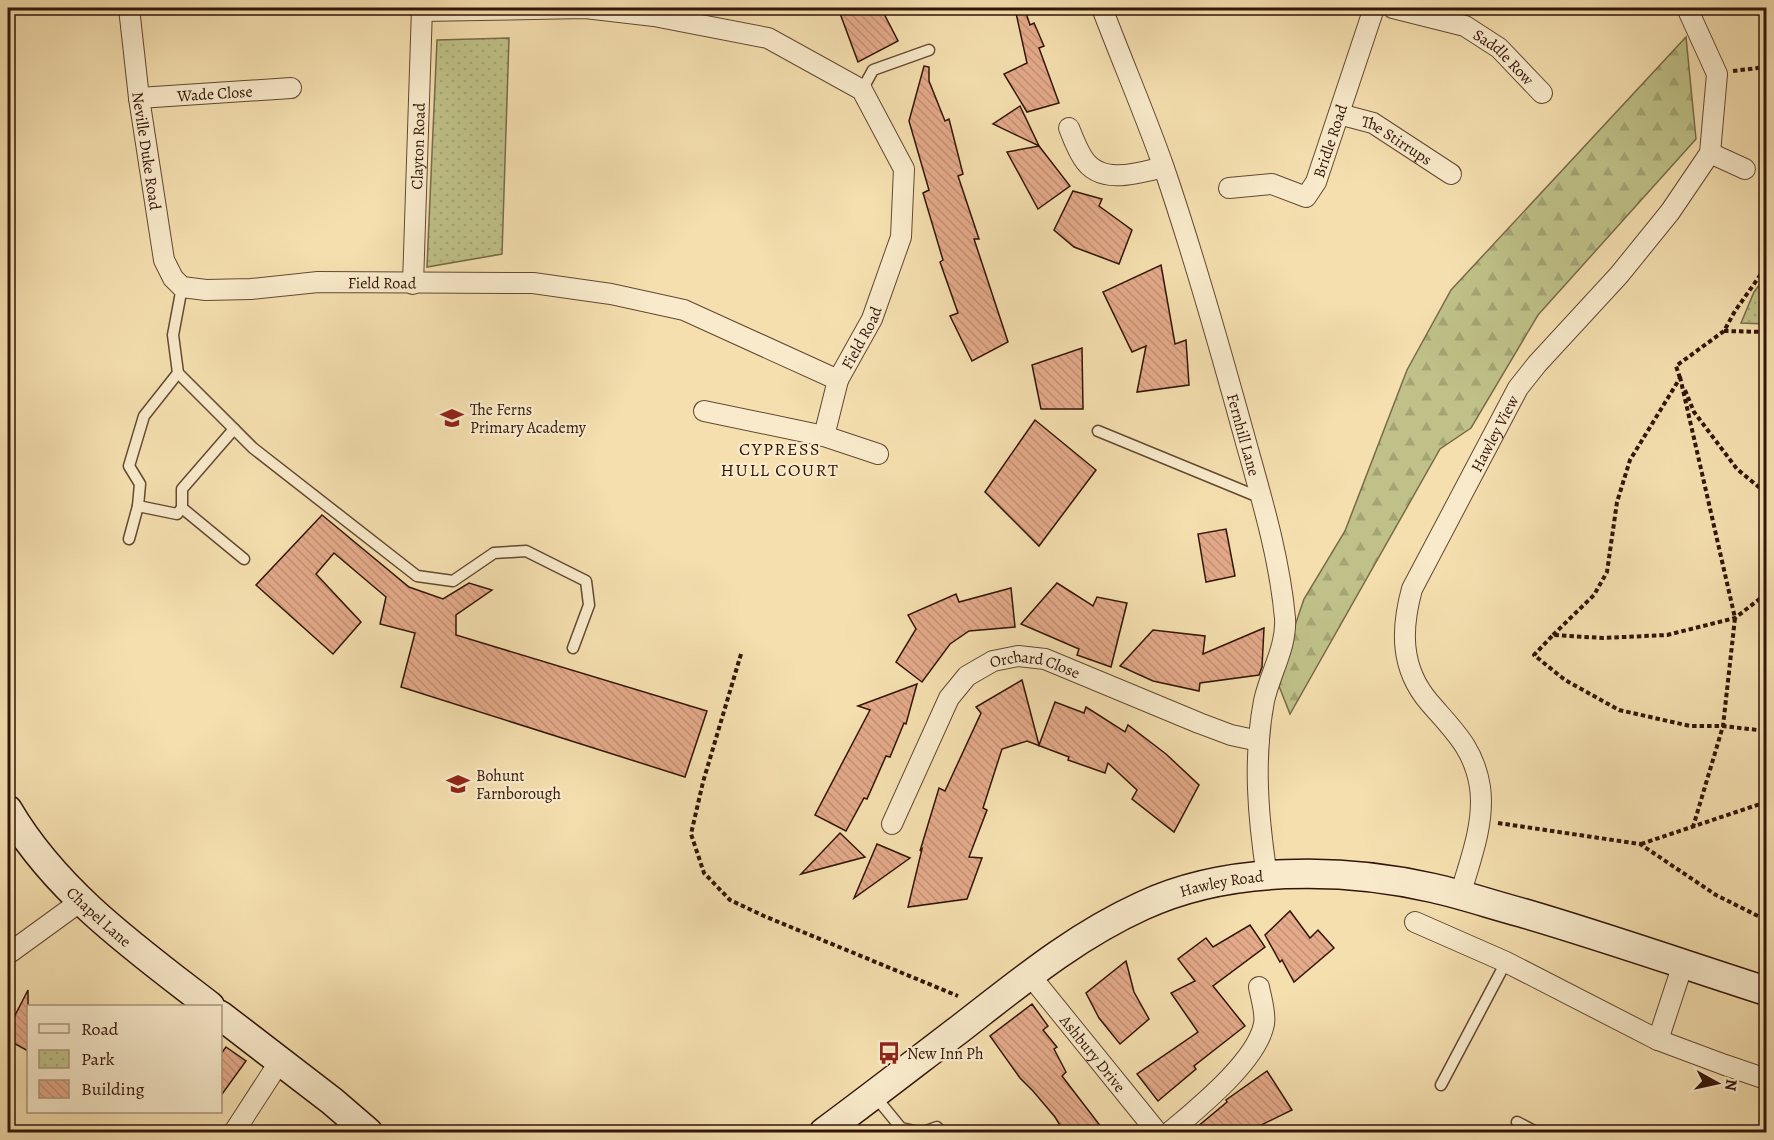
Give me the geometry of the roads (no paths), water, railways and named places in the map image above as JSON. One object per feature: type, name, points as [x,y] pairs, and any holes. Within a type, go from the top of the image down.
[{"type":"main road","name":"Chapel Lane","points":[[8,810],[40,857],[81,901],[124,940],[209,1005]]},
{"type":"main road","name":"Hawley Road","points":[[824,1132],[1074,942],[1143,905],[1179,892],[1222,882],[1292,874],[1413,884],[1579,929],[1767,991]]},
{"type":"main road","points":[[222,1017],[332,1101],[368,1132]]},
{"type":"street","name":"Neville Duke Road","points":[[129,8],[139,98],[164,260],[173,278],[182,287]]},
{"type":"street","points":[[422,9],[585,8],[654,16],[768,38],[861,90]]},
{"type":"street","name":"Fernhill Lane","points":[[1102,8],[1163,167],[1216,335],[1277,563],[1285,620],[1281,649],[1265,699],[1259,741],[1257,780],[1258,809],[1267,876]]},
{"type":"street","name":"Bridle Road","points":[[1229,188],[1272,184],[1306,197],[1316,182],[1374,8]]},
{"type":"street","name":"Saddle Row","points":[[1393,8],[1465,26],[1499,48],[1542,93]]},
{"type":"street","name":"Hawley View","points":[[1460,895],[1475,843],[1479,820],[1480,787],[1472,759],[1462,739],[1428,701],[1407,662],[1404,641],[1405,614],[1412,589],[1518,388],[1537,364],[1619,275],[1670,212],[1710,153],[1717,74],[1687,8]]},
{"type":"street","name":"Clayton Road","points":[[413,284],[422,9]]},
{"type":"street","name":"Wade Close","points":[[139,98],[291,88]]},
{"type":"street","name":"Field Road","points":[[182,287],[206,290],[251,289],[318,282],[534,283],[611,294],[684,310],[838,380],[872,319],[901,237],[904,169],[861,90]]},
{"type":"street","name":"The Stirrups","points":[[1339,114],[1372,123],[1451,174]]},
{"type":"street","points":[[1069,128],[1084,161],[1102,174],[1129,175],[1163,167]]},
{"type":"street","points":[[1710,153],[1745,169]]},
{"type":"street","points":[[824,436],[838,380]]},
{"type":"street","points":[[704,411],[824,436],[878,454]]},
{"type":"street","name":"Orchard Close","points":[[892,824],[949,698],[967,676],[993,661],[1018,656],[1045,659],[1199,723],[1231,735],[1259,741]]},
{"type":"street","points":[[8,954],[81,901]]},
{"type":"street","points":[[1415,922],[1506,962],[1658,1040],[1767,1079]]},
{"type":"street","points":[[1658,1040],[1683,964]]},
{"type":"street","name":"Ashbury Drive","points":[[1029,975],[1157,1132]]},
{"type":"street","points":[[1170,1132],[1212,1095],[1257,1045],[1265,1022],[1259,987]]},
{"type":"street","points":[[234,1132],[280,1061]]},
{"type":"lane","points":[[861,90],[873,70],[929,50]]},
{"type":"lane","points":[[182,287],[172,335],[178,373],[253,448],[417,576],[453,581],[494,553],[526,551],[586,581],[590,605],[573,648]]},
{"type":"lane","points":[[129,539],[138,506],[140,484],[129,466],[144,416],[178,373]]},
{"type":"lane","points":[[138,506],[177,514],[182,508],[182,489],[234,429]]},
{"type":"lane","points":[[1098,431],[1261,498]]},
{"type":"lane","points":[[182,508],[244,559]]},
{"type":"lane","points":[[1441,1085],[1506,962]]},
{"type":"lane","points":[[874,1095],[901,1128],[921,1132],[937,1128],[941,1132]]},
{"type":"lane","points":[[1516,1122],[1536,1132]]},
{"type":"place","name":"The Ferns Primary Academy","points":[[452,418]]},
{"type":"place","name":"Bohunt Farnborough","points":[[458,784]]},
{"type":"place","name":"New Inn Ph","points":[[889,1053]]},
{"type":"district","name":"CYPRESS HULL COURT","points":[[780,459]]}]
